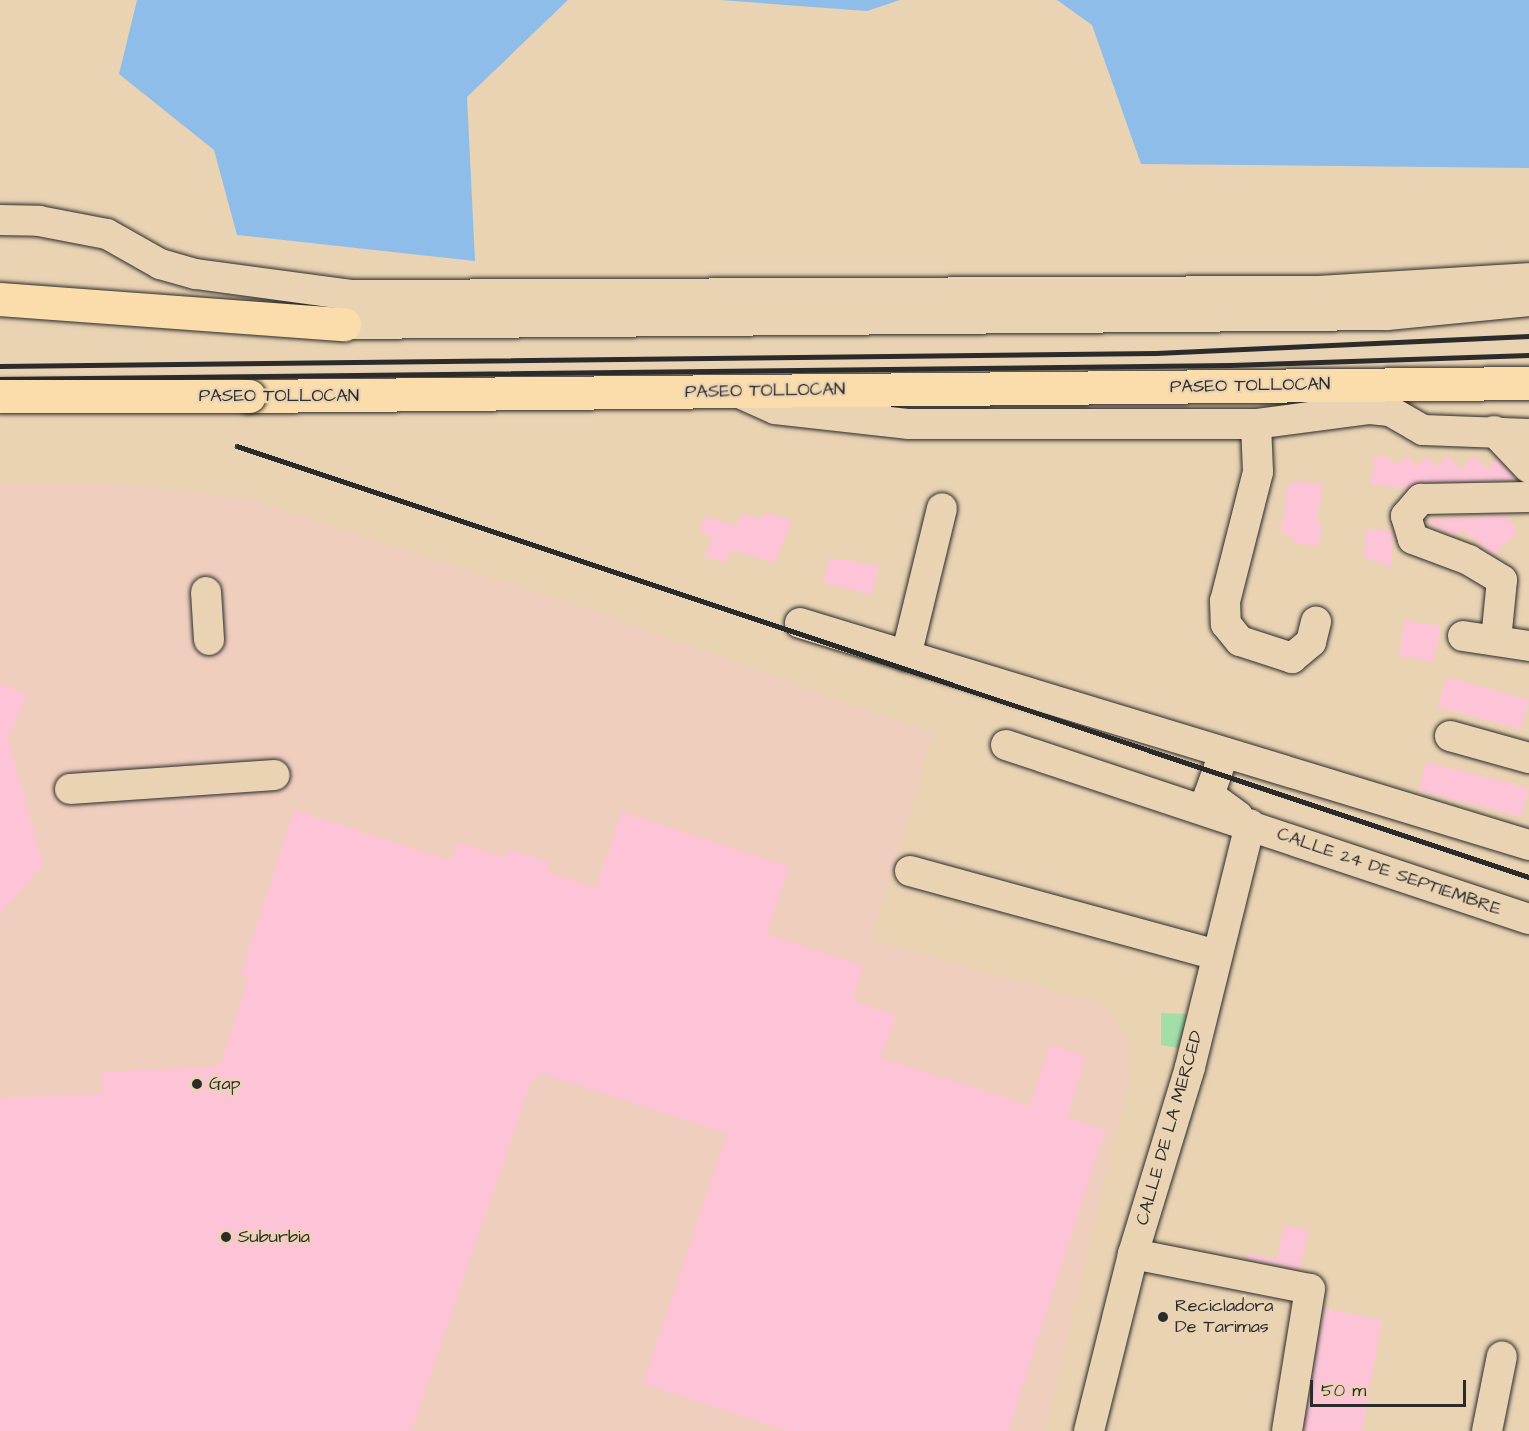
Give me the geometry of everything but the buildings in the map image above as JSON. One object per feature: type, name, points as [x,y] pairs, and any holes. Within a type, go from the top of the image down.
[{"type":"highway","points":[[0,298],[344,324]]},
{"type":"highway","name":"PASEO TOLLOCAN","points":[[0,396],[249,396],[1529,383]]},
{"type":"street","points":[[0,220],[39,220],[107,234],[160,264],[196,274],[363,296],[1317,291],[1529,278]]},
{"type":"street","points":[[344,324],[1387,315],[1529,301]]},
{"type":"street","points":[[735,391],[775,409],[909,424],[1256,424],[1370,409],[1390,411],[1423,430],[1529,434]]},
{"type":"street","points":[[1256,424],[1258,472],[1225,601],[1226,624],[1240,641],[1292,658],[1311,642],[1317,622]]},
{"type":"street","points":[[1494,431],[1529,468]]},
{"type":"street","points":[[1496,640],[1502,580],[1469,560],[1413,539],[1406,516],[1415,501],[1430,498],[1529,497]]},
{"type":"street","points":[[906,656],[942,508]]},
{"type":"street","points":[[206,592],[209,639]]},
{"type":"street","points":[[800,623],[1529,845]]},
{"type":"street","points":[[1463,636],[1529,646]]},
{"type":"street","points":[[1450,736],[1529,758]]},
{"type":"street","name":"CALLE 24 DE SEPTIEMBRE","points":[[1006,745],[1250,824],[1529,920]]},
{"type":"street","points":[[1224,753],[1209,795],[1250,824]]},
{"type":"street","points":[[70,789],[275,775]]},
{"type":"street","name":"CALLE DE LA MERCED","points":[[1089,1431],[1133,1254],[1190,1067],[1250,824]]},
{"type":"street","points":[[910,871],[1217,955]]},
{"type":"street","points":[[1133,1254],[1310,1289],[1287,1431]]},
{"type":"street","points":[[1487,1431],[1502,1356]]},
{"type":"shaded area","points":[[0,483],[107,483],[250,499],[594,611],[933,734],[872,940],[1106,1006],[1127,1043],[1129,1079],[1045,1431],[0,1431]]},
{"type":"green space","points":[[1161,1013],[1188,1014],[1178,1048],[1161,1045]]},
{"type":"water","points":[[137,0],[568,0],[467,97],[475,261],[237,235],[214,150],[119,74]]},
{"type":"water","points":[[720,0],[900,0],[867,11]]},
{"type":"water","points":[[1057,0],[1529,0],[1529,168],[1141,164],[1092,25]]},
{"type":"railway","points":[[0,366],[1156,353],[1529,336]]},
{"type":"railway","points":[[0,379],[1231,365],[1529,355]]},
{"type":"railway","points":[[237,446],[1529,877]]},
{"type":"place","name":"Gap","points":[[197,1084]]},
{"type":"place","name":"Suburbia","points":[[226,1237]]},
{"type":"place","name":"Recicladora De Tarimas","points":[[1163,1317]]}]
